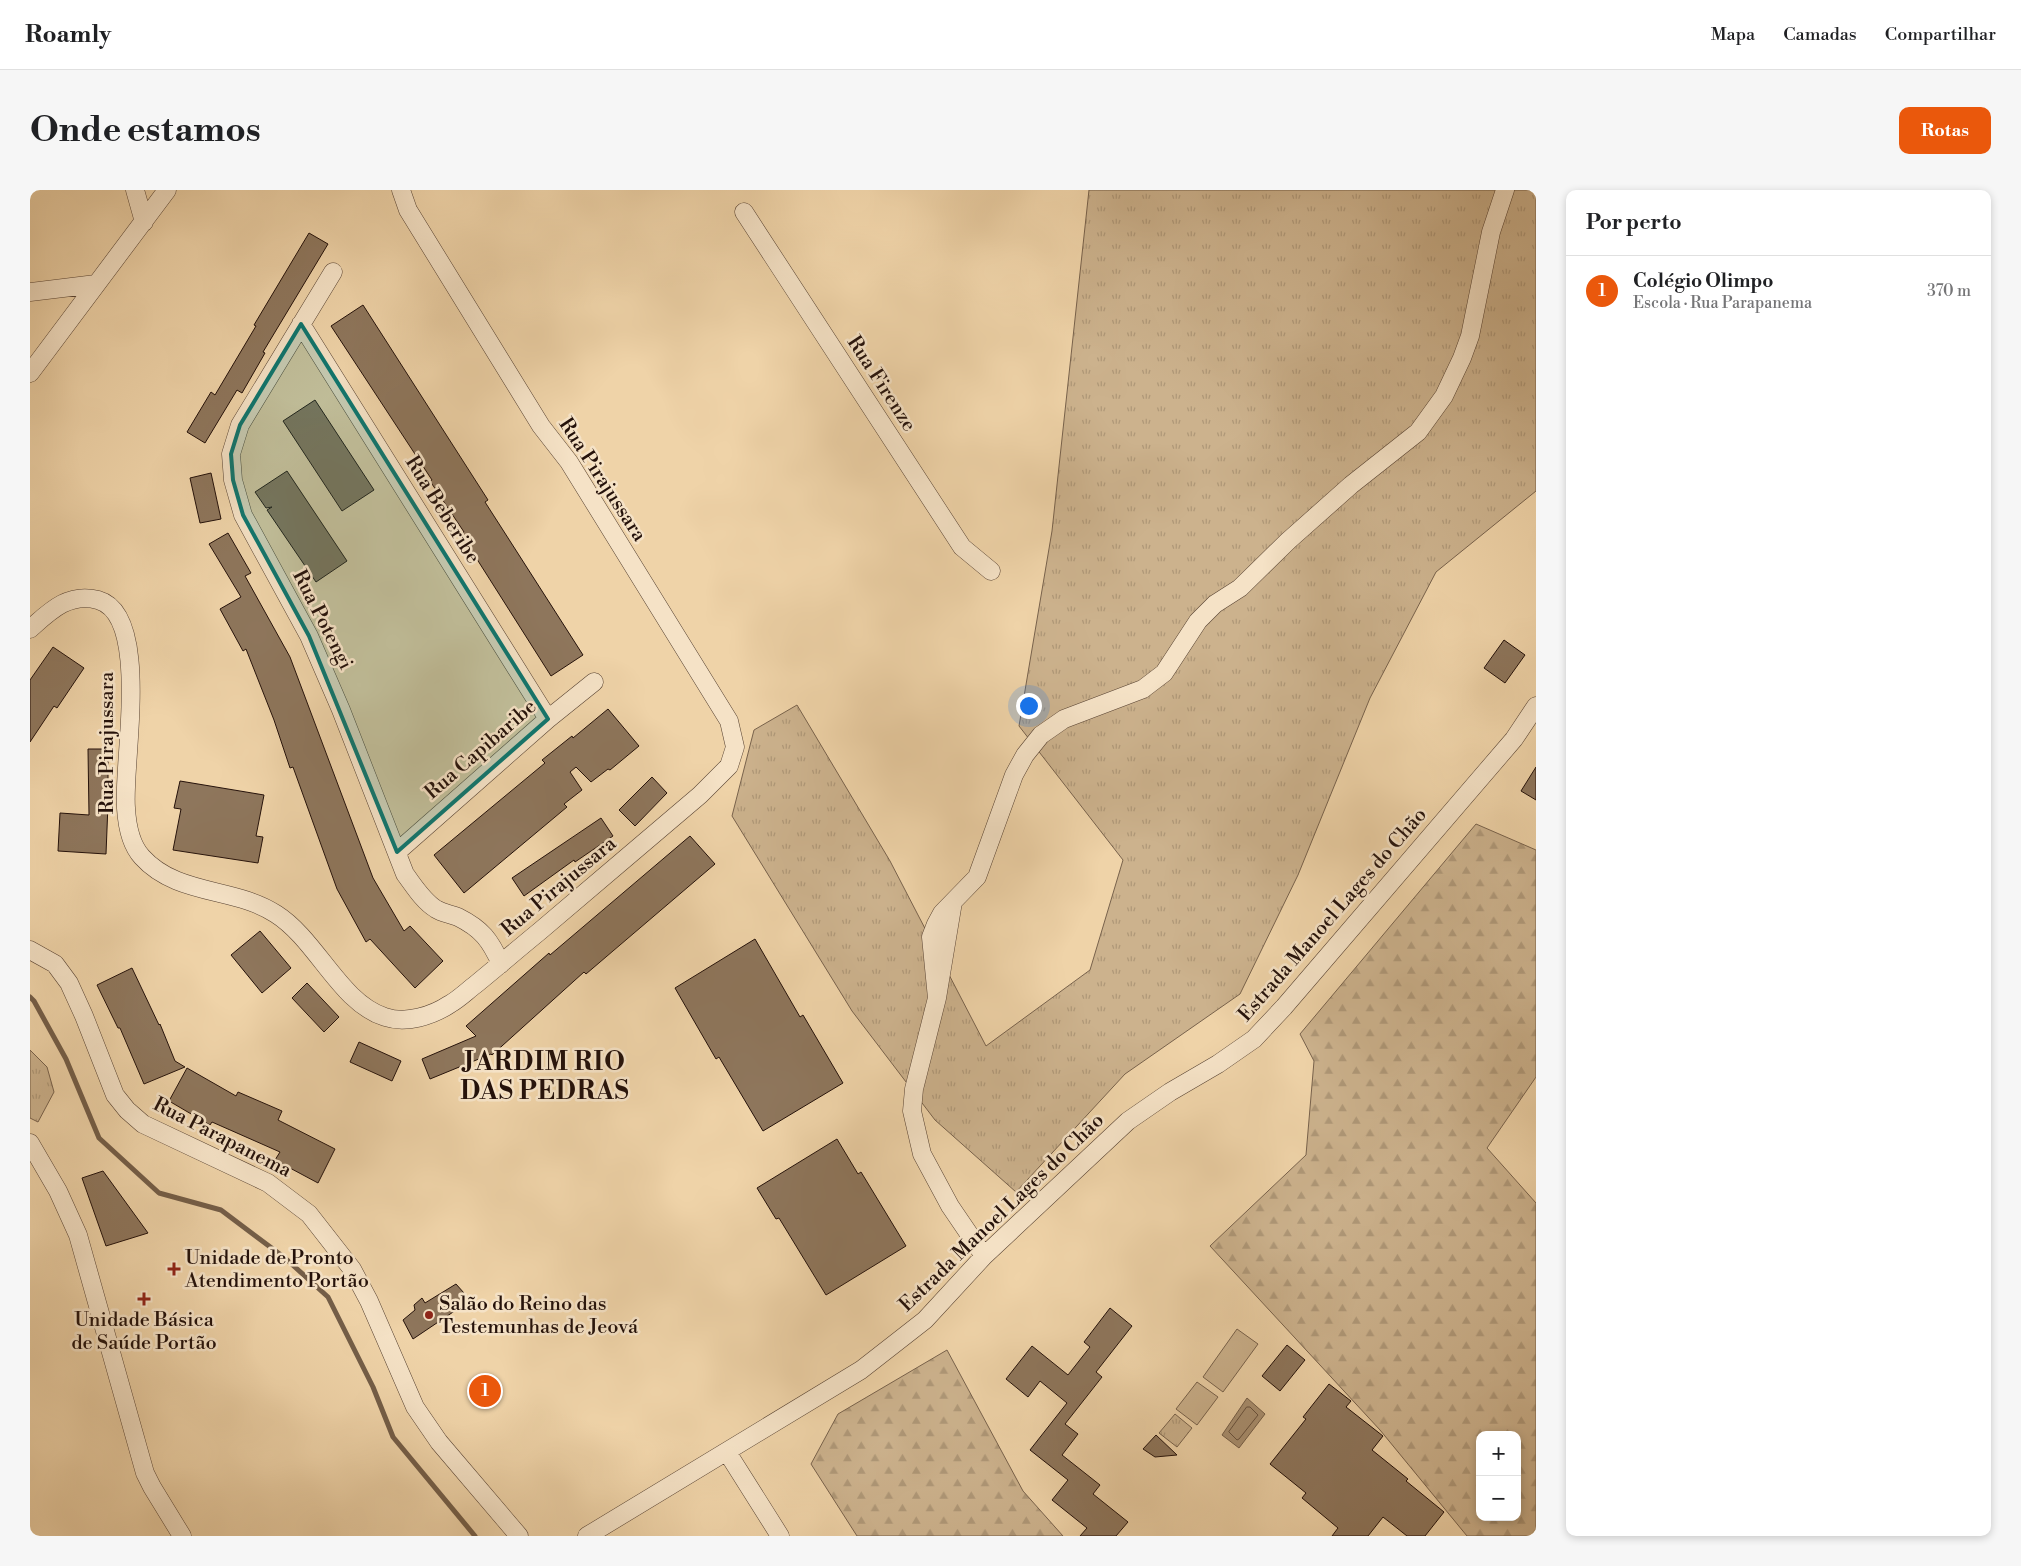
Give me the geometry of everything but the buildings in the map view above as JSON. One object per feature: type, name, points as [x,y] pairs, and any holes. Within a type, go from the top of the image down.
[{"type":"street","points":[[135,190],[144,222]]},
{"type":"street","points":[[30,373],[167,190]]},
{"type":"street","name":"Rua Pirajussara","points":[[30,629],[65,600],[92,598],[104,602],[120,617],[128,642],[131,684],[126,806],[130,835],[141,857],[167,877],[200,889],[247,900],[275,913],[296,930],[359,1004],[386,1018],[406,1020],[428,1015],[450,1004],[501,964],[700,795],[729,766],[735,747],[729,721],[568,462],[536,418],[408,210],[401,190]]},
{"type":"street","points":[[937,998],[931,937],[942,913],[976,876],[1014,775],[1025,755],[1041,736],[1064,719],[1143,689],[1164,673],[1198,621],[1215,604],[1240,588],[1351,485],[1418,432],[1444,396],[1470,336],[1491,232],[1505,190]]},
{"type":"street","name":"Rua Firenze","points":[[744,212],[962,547],[991,571]]},
{"type":"street","name":"Rua Potengi","points":[[333,272],[240,425],[231,454],[233,480],[243,515],[309,636],[341,710],[405,874],[420,895],[436,909],[458,917],[480,930],[491,942],[501,964]]},
{"type":"street","points":[[30,292],[96,284]]},
{"type":"street","name":"Rua Beberibe","points":[[300,324],[548,719]]},
{"type":"street","name":"Rua Capibaribe","points":[[397,852],[548,719],[594,682]]},
{"type":"street","name":"Estrada Manoel Lages do Chão","points":[[587,1536],[861,1370],[892,1347],[925,1320],[984,1256],[1128,1121],[1170,1092],[1218,1064],[1254,1038],[1284,1007],[1514,739],[1536,706]]},
{"type":"street","points":[[954,900],[937,998],[914,1089],[912,1111],[922,1154],[950,1206],[984,1256]]},
{"type":"street","name":"Rua Parapanema","points":[[30,950],[55,964],[69,984],[84,1016],[115,1095],[127,1110],[142,1124],[268,1183],[309,1214],[352,1269],[369,1301],[415,1407],[439,1442],[519,1536]]},
{"type":"street","points":[[30,1143],[58,1191],[78,1235],[146,1473],[152,1487],[182,1536]]},
{"type":"street","points":[[727,1452],[780,1536]]},
{"type":"highlighted area","points":[[301,324],[548,719],[397,852],[309,636],[243,515],[233,480],[231,454],[240,425]]},
{"type":"green space","points":[[1089,190],[1536,190],[1536,491],[1436,572],[1370,698],[1298,875],[1240,994],[1125,1074],[1016,1192],[935,1120],[852,1011],[732,816],[754,730],[797,705],[890,861],[986,1046],[1090,970],[1123,860],[1019,726],[1052,531]]},
{"type":"green space","points":[[1476,824],[1536,850],[1536,1077],[1487,1148],[1536,1203],[1536,1536],[1467,1536],[1380,1430],[1210,1246],[1306,1155],[1314,1061],[1300,1034]]},
{"type":"green space","points":[[30,1050],[47,1067],[54,1092],[38,1122],[30,1118]]},
{"type":"green space","points":[[1237,1329],[1258,1344],[1223,1392],[1203,1377]]},
{"type":"green space","points":[[947,1350],[1023,1491],[1063,1536],[857,1536],[811,1464],[838,1414]]},
{"type":"green space","points":[[1197,1382],[1218,1397],[1197,1425],[1176,1409]]},
{"type":"green space","points":[[1175,1414],[1192,1428],[1177,1447],[1159,1433]]},
{"type":"water","points":[[1247,1398],[1265,1414],[1239,1448],[1222,1435]]},
{"type":"waterway","points":[[30,997],[66,1059],[99,1138],[159,1193],[221,1210],[285,1258],[328,1297],[373,1387],[393,1437],[475,1536]]},
{"type":"place","name":"Unidade de Pronto Atendimento Portão","points":[[174,1269]]},
{"type":"place","name":"Unidade Básica de Saúde Portão","points":[[144,1299]]},
{"type":"place","name":"Salão do Reino das Testemunhas de Jeová","points":[[429,1315]]},
{"type":"place","name":"Colégio Olimpo","points":[[485,1391]]},
{"type":"district","name":"JARDIM RIO DAS PEDRAS","points":[[545,1076]]}]
